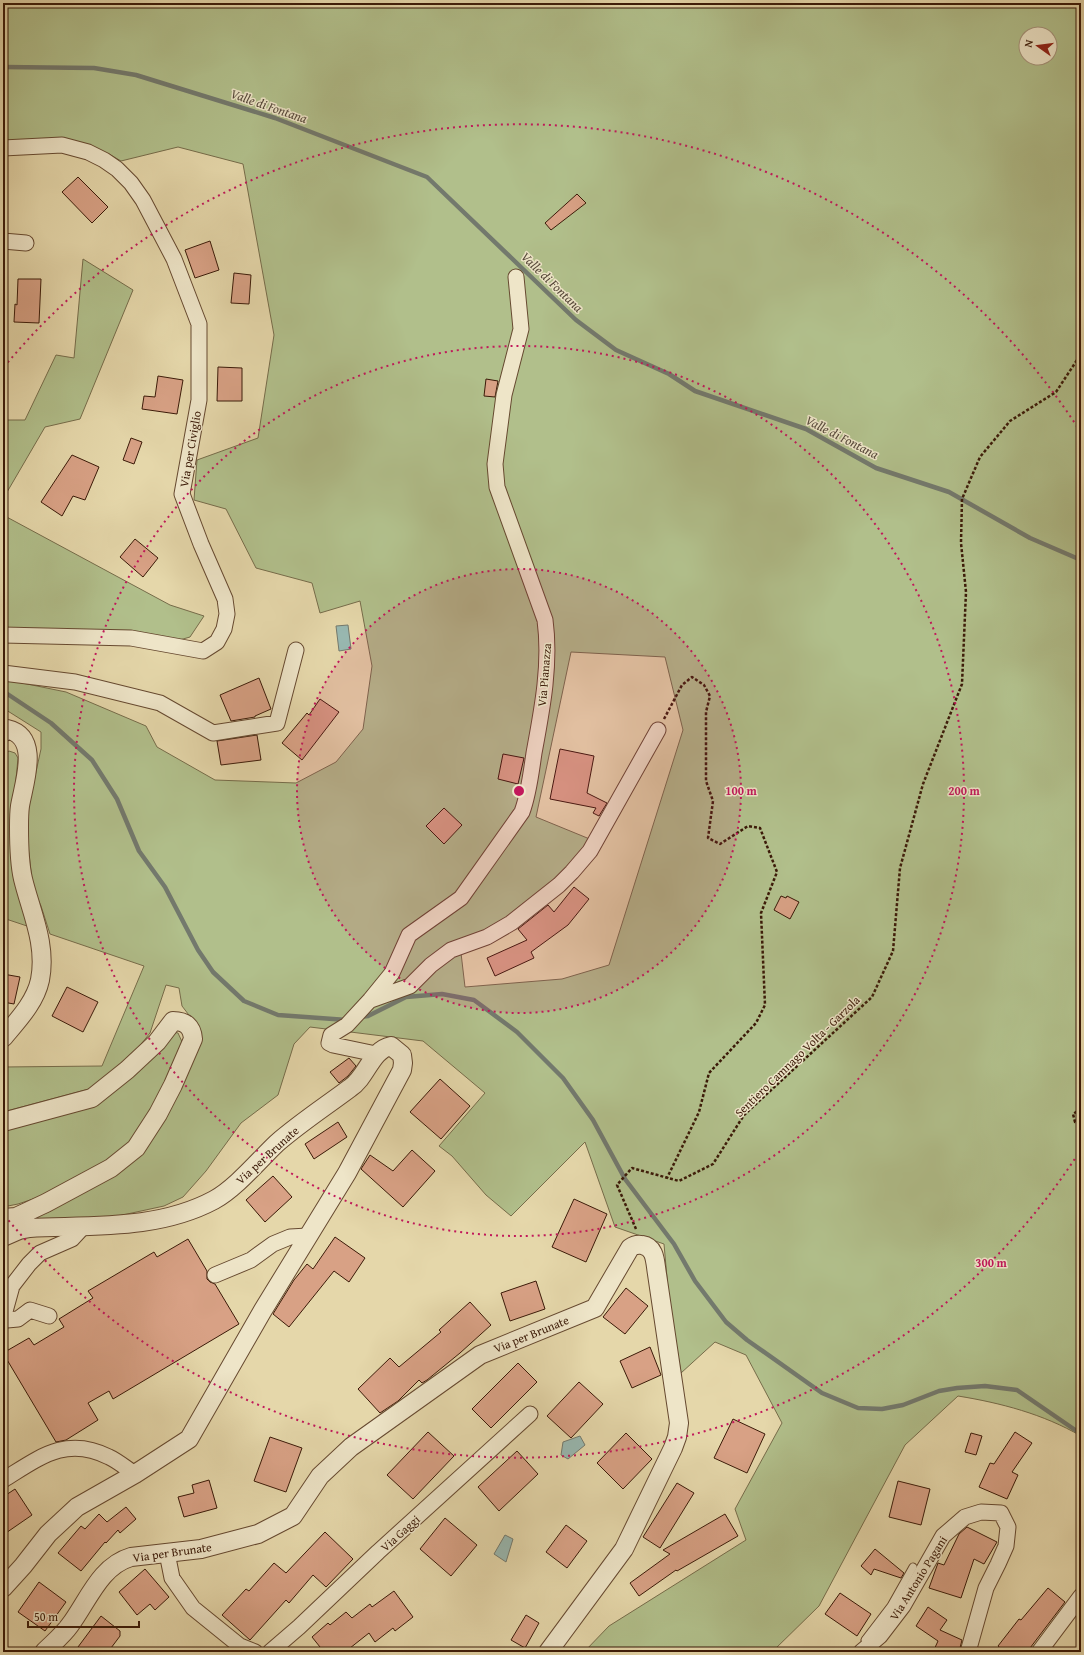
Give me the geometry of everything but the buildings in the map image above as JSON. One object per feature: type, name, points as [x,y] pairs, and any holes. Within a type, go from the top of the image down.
[{"type":"street","name":"Via per Civiglio","points":[[3,148],[62,145],[88,152],[108,163],[117,169],[131,183],[143,200],[174,259],[199,324],[199,400],[182,494],[201,544],[225,599],[228,614],[224,629],[217,642],[203,651],[131,638],[3,635]]},
{"type":"street","points":[[3,241],[26,243]]},
{"type":"street","name":"Via Pianazza","points":[[376,1054],[333,1045],[329,1042],[331,1035],[347,1024],[359,1012],[392,974],[409,935],[461,898],[522,812],[526,800],[538,731],[548,654],[545,620],[500,494],[495,464],[504,395],[521,329],[516,277]]},
{"type":"street","points":[[3,673],[75,682],[160,703],[213,733],[278,723],[296,650]]},
{"type":"street","points":[[3,1038],[25,1010],[34,995],[40,980],[41,966],[38,930],[22,877],[19,851],[20,806],[28,758],[27,747],[16,731],[4,729]]},
{"type":"street","name":"Via Pianazza","points":[[370,1000],[410,986],[431,965],[451,950],[487,938],[511,923],[559,885],[590,850],[658,730]]},
{"type":"street","points":[[3,1122],[92,1098],[127,1070],[152,1046],[173,1021],[180,1021],[187,1025],[192,1031],[193,1039],[173,1085],[158,1114],[136,1148],[111,1168],[46,1204],[16,1217],[3,1218]]},
{"type":"street","points":[[3,1588],[23,1566],[48,1534],[77,1507],[135,1474],[189,1439],[263,1310],[347,1173],[402,1070],[402,1055],[391,1046],[384,1048],[376,1054]]},
{"type":"street","name":"Via per Brunate","points":[[3,1237],[19,1230],[30,1228],[118,1226],[174,1216],[196,1209],[216,1199],[228,1190],[279,1142],[315,1113],[352,1087],[364,1074],[376,1054]]},
{"type":"street","points":[[49,1316],[30,1310],[18,1319],[7,1320],[4,1315],[12,1286],[29,1264],[40,1253],[72,1239],[84,1226]]},
{"type":"street","points":[[215,1275],[251,1260],[279,1242],[290,1237],[308,1236]]},
{"type":"street","points":[[548,1652],[624,1549],[663,1470],[677,1437],[679,1423],[654,1255],[651,1249],[644,1245],[637,1245],[630,1248]]},
{"type":"street","name":"Via per Brunate","points":[[44,1652],[69,1626],[112,1565],[131,1557],[201,1550],[258,1534],[293,1516],[320,1476],[351,1447],[480,1355],[595,1308],[630,1248]]},
{"type":"street","name":"Via Gaggi","points":[[270,1652],[300,1627],[378,1552],[530,1414]]},
{"type":"street","points":[[3,1480],[35,1460],[58,1450],[72,1447],[88,1449],[109,1457],[135,1474]]},
{"type":"street","name":"Via Antonio Pagani","points":[[864,1648],[880,1636],[903,1606],[943,1536],[964,1517],[981,1512],[1001,1513],[1008,1527],[1006,1546],[986,1588],[968,1652]]},
{"type":"street","points":[[166,1553],[172,1578],[193,1608],[240,1646],[255,1652]]},
{"type":"street","points":[[1039,1652],[1081,1596]]},
{"type":"lane","points":[[864,1648],[865,1640],[891,1606],[913,1567]]},
{"type":"path","name":"Sentiero Camnago Volta - Garzola","points":[[630,1248],[636,1230],[617,1185],[632,1168],[679,1182],[713,1164],[744,1115],[872,997],[893,951],[900,868],[924,784],[962,684],[966,592],[961,543],[962,499],[980,457],[1010,421],[1056,392],[1081,354]]},
{"type":"path","points":[[658,730],[682,685],[692,677],[704,685],[710,696],[706,712],[706,780],[713,801],[708,838],[720,844],[748,826],[760,828],[777,872],[761,913],[765,1005],[756,1023],[709,1073],[699,1112],[667,1178]]},
{"type":"path","points":[[1081,1108],[1073,1114],[1075,1122],[1081,1121]]},
{"type":"green space","points":[[3,3],[1081,3],[1081,1436],[1052,1421],[1021,1410],[958,1396],[905,1445],[819,1606],[772,1652],[584,1652],[609,1626],[746,1540],[735,1509],[782,1423],[746,1355],[715,1342],[681,1373],[669,1300],[664,1244],[615,1227],[585,1142],[511,1216],[486,1195],[452,1156],[439,1146],[485,1093],[423,1041],[310,1027],[294,1044],[278,1095],[241,1123],[206,1171],[183,1197],[164,1206],[118,1216],[19,1224],[127,1160],[195,1023],[182,1006],[179,988],[166,985],[150,1033],[134,1053],[89,1089],[3,1112],[3,1067],[102,1066],[144,966],[50,934],[41,906],[33,888],[24,827],[41,749],[41,732],[3,708],[3,679],[66,692],[146,726],[157,747],[215,780],[296,783],[336,762],[363,729],[372,666],[360,601],[320,613],[312,583],[256,568],[226,509],[194,500],[197,460],[258,438],[274,335],[243,164],[178,147],[121,161],[109,154],[3,141]],"holes":[[[571,652],[665,657],[683,730],[609,965],[562,979],[465,987],[461,953],[568,870],[597,842],[536,817]]]},
{"type":"green space","points":[[83,259],[133,290],[80,419],[45,427],[3,499],[3,420],[25,420],[56,355],[74,358]]},
{"type":"green space","points":[[3,515],[170,605],[204,616],[190,637],[176,641],[3,628]]},
{"type":"green space","points":[[9,751],[15,753],[18,758],[15,790],[30,927],[3,918],[3,761],[4,754]]},
{"type":"green space","points":[[174,1032],[178,1033],[183,1044],[168,1082],[130,1145],[107,1162],[42,1196],[3,1207],[3,1127],[90,1103]]},
{"type":"water","points":[[348,625],[351,649],[339,651],[336,626]]},
{"type":"water","points":[[580,1436],[585,1445],[568,1459],[561,1455],[563,1442]]},
{"type":"water","points":[[505,1535],[513,1539],[506,1562],[494,1554]]},
{"type":"waterway","name":"Valle di Fontana","points":[[3,67],[94,68],[136,75],[275,118],[427,177],[576,320],[616,350],[669,374],[695,391],[806,429],[876,468],[949,492],[1030,538],[1081,560]]},
{"type":"waterway","points":[[3,691],[51,723],[92,760],[117,799],[139,851],[165,887],[198,950],[213,972],[244,1001],[278,1015],[347,1020]]},
{"type":"waterway","points":[[360,1017],[368,1016],[406,997],[442,994],[474,1000],[517,1032],[563,1078],[593,1120],[625,1179],[674,1244],[695,1281],[726,1322],[747,1340],[822,1393],[858,1408],[882,1409],[903,1405],[939,1391],[957,1388],[985,1386],[1017,1390],[1081,1434]]}]
